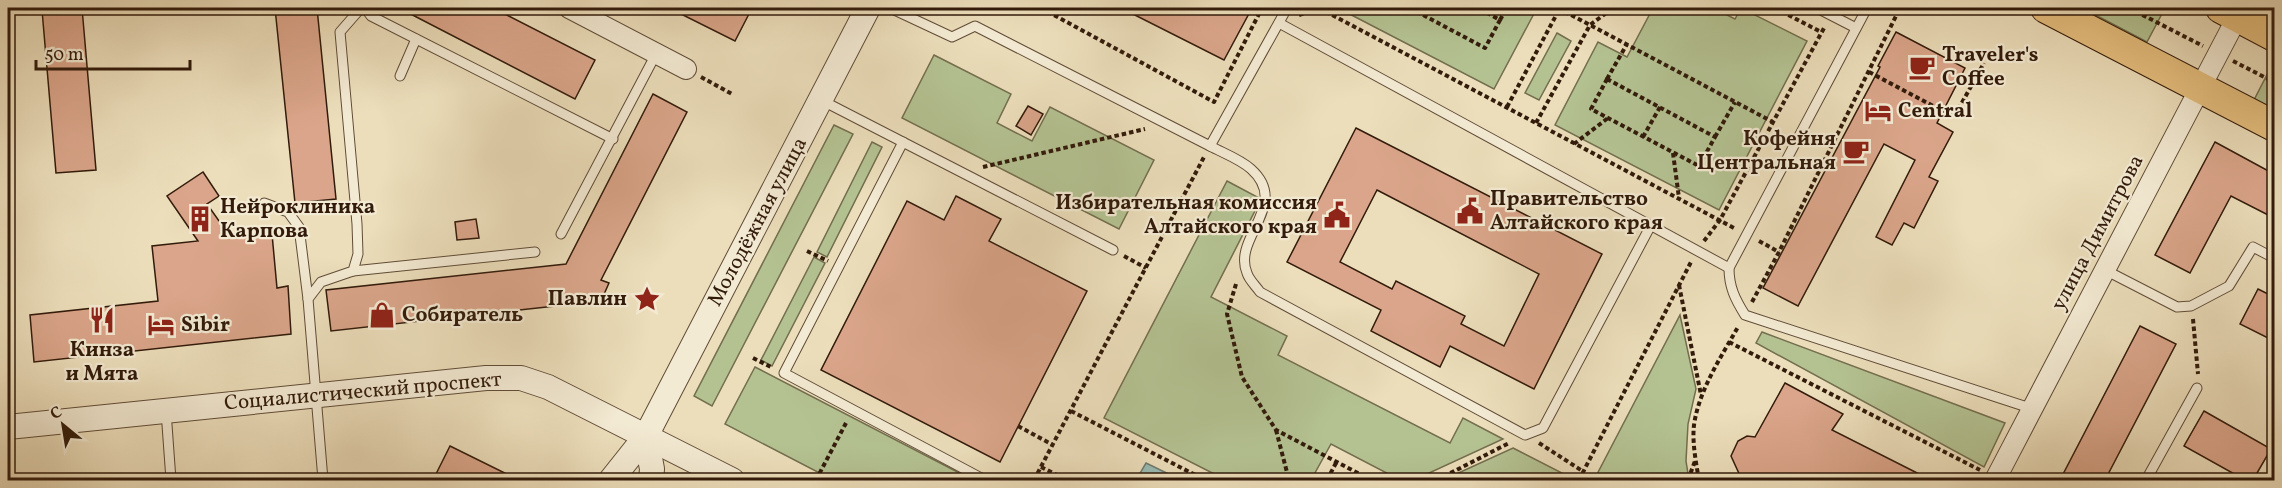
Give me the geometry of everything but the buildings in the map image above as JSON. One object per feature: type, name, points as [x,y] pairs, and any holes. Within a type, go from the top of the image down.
[{"type":"main road","points":[[2046,8],[2274,126]]},
{"type":"main road","points":[[2234,10],[2274,36]]},
{"type":"street","points":[[569,8],[686,69]]},
{"type":"street","name":"Молодёжная улица","points":[[611,480],[646,436],[868,8]]},
{"type":"street","name":"улица Димитрова","points":[[1988,476],[2033,409],[2200,88],[2234,10]]},
{"type":"street","name":"Социалистический проспект","points":[[8,427],[486,378],[521,378],[548,387],[732,480]]},
{"type":"street","points":[[646,436],[652,469],[651,480]]},
{"type":"lane","points":[[353,271],[358,254],[357,224],[340,32],[363,8],[371,16],[613,139]]},
{"type":"lane","points":[[890,8],[952,37],[975,26],[1250,168],[1262,182],[1266,205],[1245,250],[1246,272],[1260,292],[1525,435],[1543,428],[1651,225]]},
{"type":"lane","points":[[1210,146],[1287,8]]},
{"type":"lane","points":[[1817,8],[1856,28]]},
{"type":"lane","points":[[1867,8],[1729,268],[1729,284],[1745,315],[2033,409]]},
{"type":"lane","points":[[1279,23],[1729,268]]},
{"type":"lane","points":[[400,76],[416,39]]},
{"type":"lane","points":[[561,234],[656,54]]},
{"type":"lane","points":[[821,100],[1113,250]]},
{"type":"lane","points":[[903,142],[784,374],[985,480]]},
{"type":"lane","points":[[264,203],[288,212],[299,227],[308,299],[323,480]]},
{"type":"lane","points":[[2105,270],[2177,308],[2191,306],[2229,286],[2253,247],[2274,258]]},
{"type":"lane","points":[[308,299],[321,282],[353,271],[535,252]]},
{"type":"lane","points":[[2146,480],[2197,388]]},
{"type":"lane","points":[[166,411],[171,480]]},
{"type":"path","points":[[1041,8],[1214,102],[1262,8]]},
{"type":"path","points":[[1319,8],[1779,252]]},
{"type":"path","points":[[1410,8],[1485,48],[1507,8]]},
{"type":"path","points":[[1478,8],[1500,20]]},
{"type":"path","points":[[1507,107],[1560,8],[1773,122]]},
{"type":"path","points":[[1536,123],[1590,25],[1613,8]]},
{"type":"path","points":[[1775,8],[1821,32]]},
{"type":"path","points":[[1700,480],[1696,460],[1694,425],[1702,396],[1779,252],[1900,8]]},
{"type":"path","points":[[1579,480],[1697,251],[1720,220],[1831,15]]},
{"type":"path","points":[[1627,44],[1591,109],[1643,137],[1699,166],[1735,102]]},
{"type":"path","points":[[1869,72],[1954,117],[1984,63]]},
{"type":"path","points":[[686,69],[732,94]]},
{"type":"path","points":[[1607,79],[1715,137]]},
{"type":"path","points":[[1643,137],[1660,107]]},
{"type":"path","points":[[1574,144],[1608,118]]},
{"type":"path","points":[[962,172],[1167,124]]},
{"type":"path","points":[[1034,480],[1210,146]]},
{"type":"path","points":[[1673,153],[1679,199]]},
{"type":"path","points":[[1113,250],[1146,268]]},
{"type":"path","points":[[1245,250],[1227,314],[1242,377],[1276,430],[1289,480]]},
{"type":"path","points":[[807,251],[838,266]]},
{"type":"path","points":[[1680,285],[1702,396]]},
{"type":"path","points":[[2191,306],[2199,371],[2197,388]]},
{"type":"path","points":[[1729,342],[1988,476]]},
{"type":"path","points":[[753,358],[784,374]]},
{"type":"path","points":[[816,480],[853,409]]},
{"type":"path","points":[[1071,411],[1205,480]]},
{"type":"path","points":[[1018,426],[1053,445]]},
{"type":"path","points":[[1276,430],[1371,480]]},
{"type":"path","points":[[1437,480],[1525,435],[1584,471]]},
{"type":"path","points":[[1688,480],[1696,460]]},
{"type":"path","points":[[1327,480],[1337,461]]},
{"type":"path","points":[[1041,467],[1067,480]]},
{"type":"green space","points":[[1338,8],[1537,8],[1494,89]]},
{"type":"green space","points":[[1653,8],[1713,8],[1735,19],[1741,8],[1807,41],[1719,210],[1555,125],[1598,42],[1627,57]]},
{"type":"green space","points":[[2082,8],[2165,8],[2147,42]]},
{"type":"green space","points":[[1557,33],[1571,41],[1539,100],[1525,93]]},
{"type":"green space","points":[[934,55],[1011,94],[997,123],[1032,141],[1050,107],[1154,160],[1119,229],[902,118]]},
{"type":"green space","points":[[2274,61],[2274,111],[2254,100]]},
{"type":"green space","points":[[834,125],[853,134],[712,406],[694,396]]},
{"type":"green space","points":[[872,142],[882,147],[827,257],[817,252]]},
{"type":"green space","points":[[1227,181],[1261,199],[1211,297],[1287,336],[1278,355],[1450,443],[1463,418],[1503,439],[1414,480],[1400,480],[1331,444],[1311,480],[1226,480],[1104,418]]},
{"type":"green space","points":[[814,257],[825,263],[772,366],[761,360]]},
{"type":"green space","points":[[1680,315],[1696,389],[1688,424],[1686,461],[1689,480],[1594,480]]},
{"type":"green space","points":[[1762,332],[2005,423],[1984,467],[1756,343]]},
{"type":"green space","points":[[755,367],[973,480],[833,480],[725,424]]},
{"type":"green space","points":[[1513,448],[1562,473],[1558,480],[1443,480]]},
{"type":"water","points":[[1146,463],[1181,480],[1136,480]]},
{"type":"place","name":"Traveler's Coffee","points":[[1922,67]]},
{"type":"place","name":"Central","points":[[1878,111]]},
{"type":"place","name":"Кофейня Центральная","points":[[1856,151]]},
{"type":"place","name":"Правительство Алтайского края","points":[[1470,211]]},
{"type":"place","name":"Избирательная комиссия Алтайского края","points":[[1337,215]]},
{"type":"place","name":"Нейроклиника Карпова","points":[[200,219]]},
{"type":"place","name":"Павлин","points":[[647,299]]},
{"type":"place","name":"Собиратель","points":[[382,315]]},
{"type":"place","name":"Кинза и Мята","points":[[102,320]]},
{"type":"place","name":"Sibir","points":[[161,325]]}]
